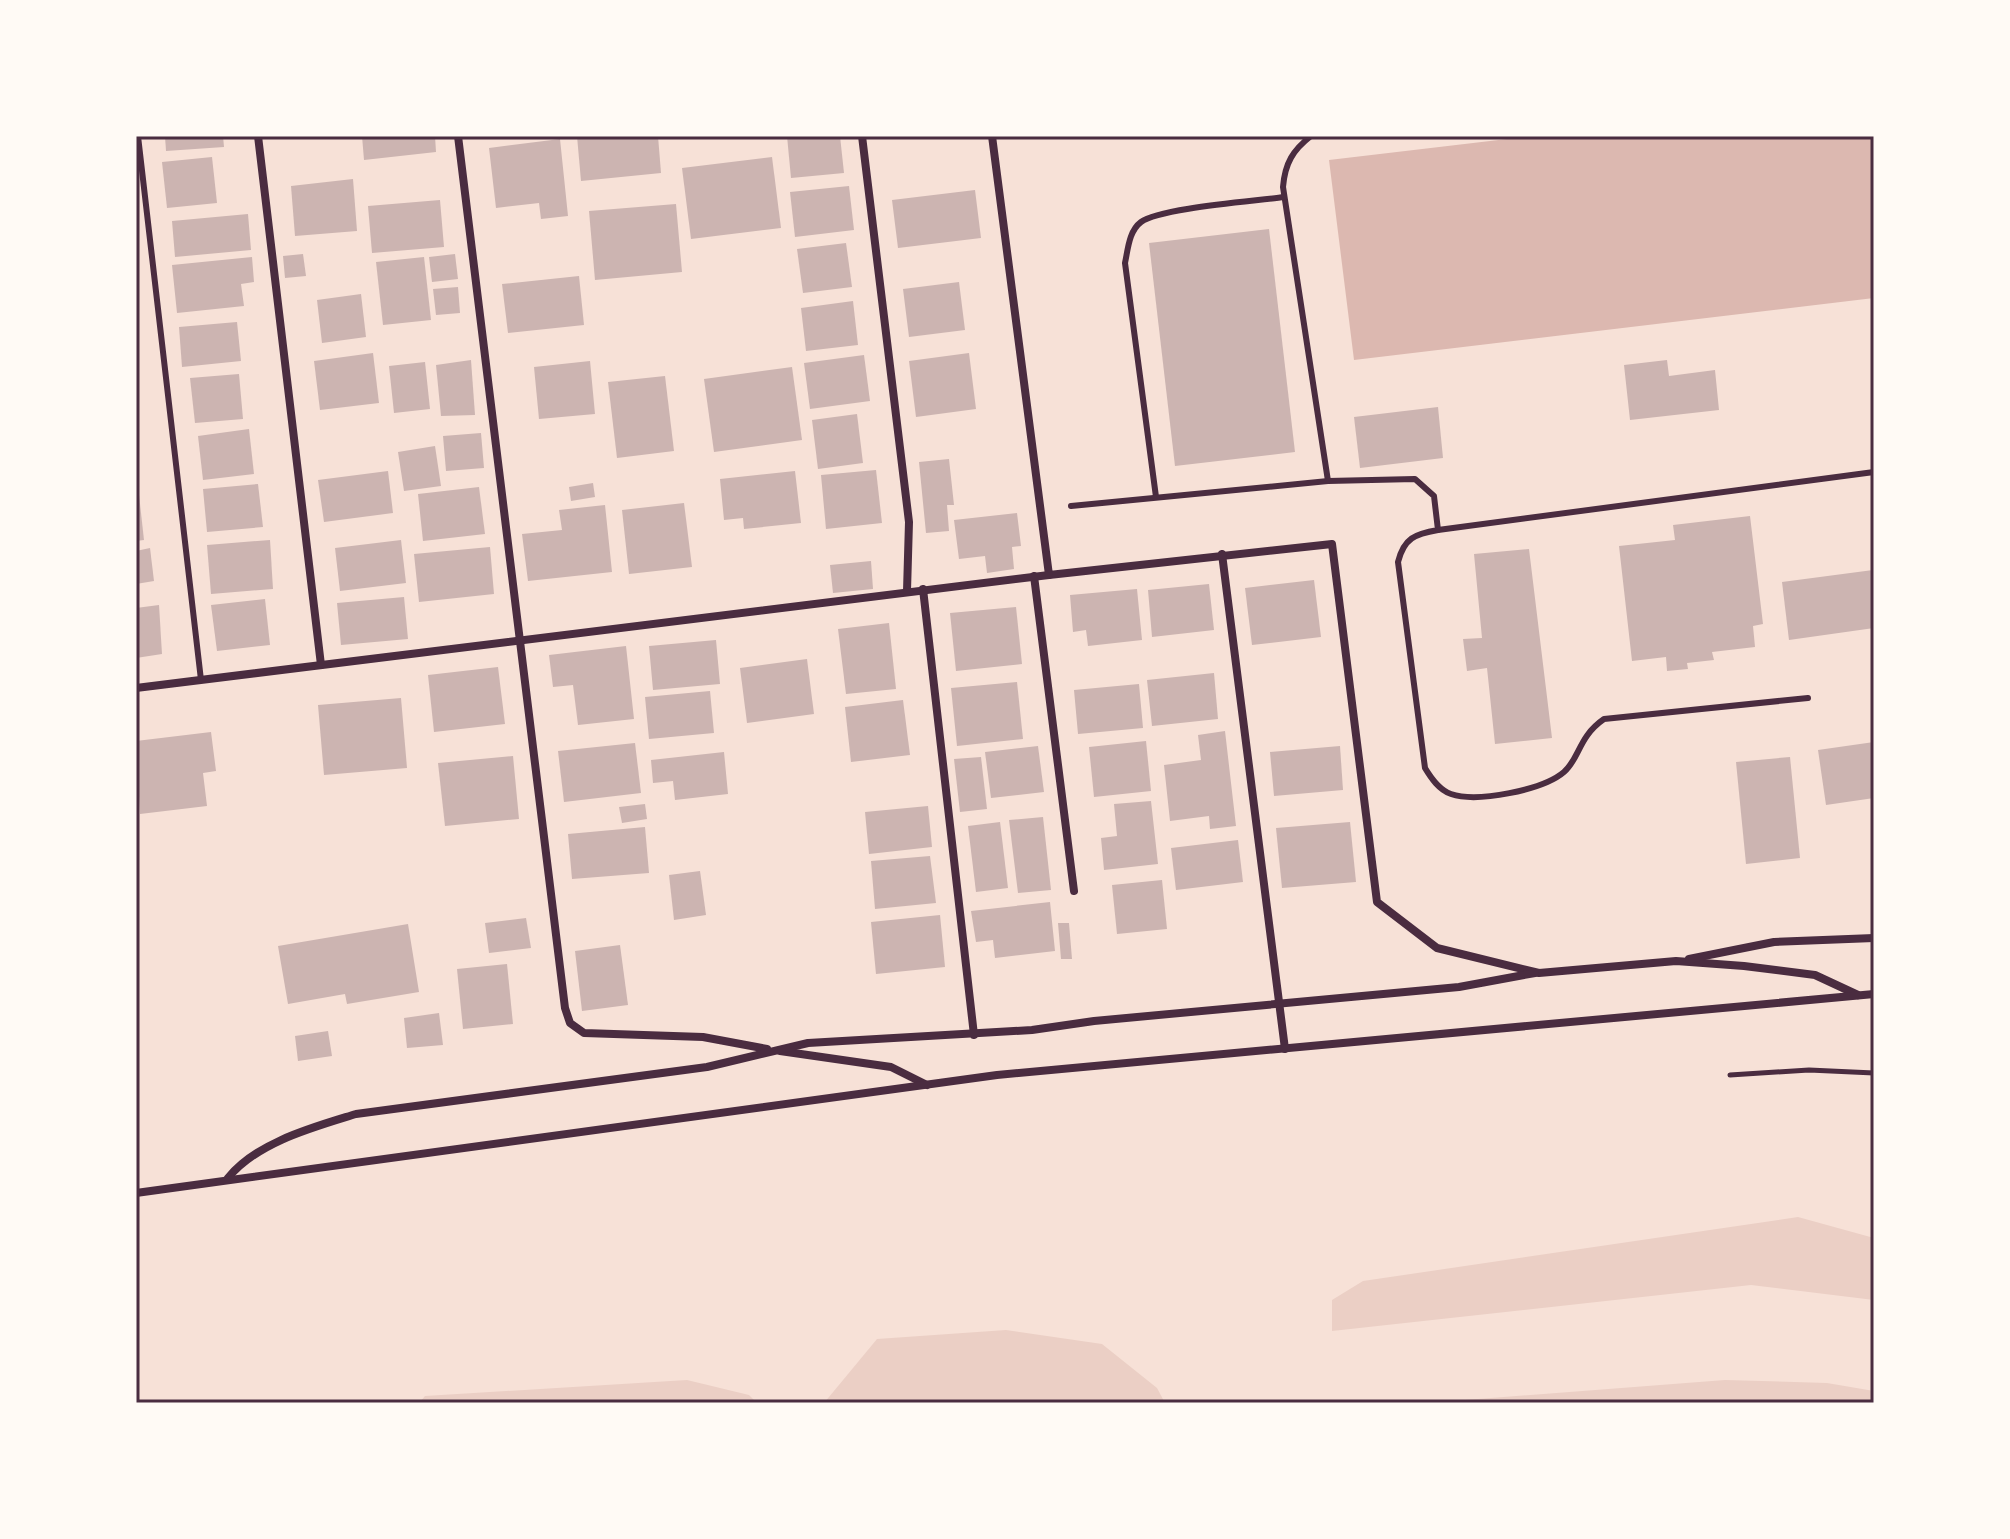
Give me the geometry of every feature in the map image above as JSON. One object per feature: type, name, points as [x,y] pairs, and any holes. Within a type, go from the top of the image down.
[{"type":"street","points":[[258,136],[321,665]]},
{"type":"street","points":[[458,136],[565,1008],[570,1023],[584,1033],[703,1037],[891,1067],[927,1085]]},
{"type":"street","points":[[862,136],[909,522],[907,591]]},
{"type":"street","points":[[992,136],[1049,575]]},
{"type":"street","points":[[136,688],[923,589],[1332,544],[1377,902],[1437,948],[1539,973]]},
{"type":"street","points":[[1222,554],[1285,1049]]},
{"type":"street","points":[[1034,576],[1074,891]]},
{"type":"street","points":[[923,589],[974,1035]]},
{"type":"street","points":[[228,1178],[239,1164],[257,1153],[316,1126],[356,1114],[707,1067],[739,1061],[770,1049],[839,1040],[974,1035],[1459,987],[1539,973],[1676,961],[1774,942],[1874,938]]},
{"type":"street","points":[[1676,961],[1815,975],[1859,995]]},
{"type":"street","points":[[136,1193],[228,1178],[927,1085],[1874,994]]},
{"type":"lane","points":[[138,136],[201,680]]},
{"type":"lane","points":[[1311,136],[1295,149],[1284,169],[1284,197],[1328,481]]},
{"type":"lane","points":[[1156,497],[1125,263],[1129,238],[1141,222],[1166,214],[1284,197]]},
{"type":"lane","points":[[1808,698],[1604,719],[1587,731],[1568,769],[1555,779],[1534,788],[1465,796],[1449,793],[1434,782],[1425,768],[1398,562],[1402,545],[1415,534],[1438,530],[1874,472]]},
{"type":"lane","points":[[1071,506],[1328,481],[1415,479],[1434,496],[1438,530]]},
{"type":"path","points":[[1730,1075],[1809,1070],[1874,1073]]},
{"type":"shaded area","points":[[1533,136],[1874,136],[1874,298],[1354,360],[1329,160]]},
{"type":"shaded area","points":[[1798,1217],[1874,1238],[1874,1300],[1751,1285],[1332,1331],[1332,1300],[1363,1281]]},
{"type":"shaded area","points":[[1006,1330],[1102,1344],[1157,1388],[1165,1403],[824,1403],[877,1339]]},
{"type":"shaded area","points":[[687,1380],[749,1395],[757,1403],[419,1403],[425,1396]]},
{"type":"shaded area","points":[[1725,1380],[1827,1383],[1874,1391],[1874,1403],[1427,1403]]},
{"type":"building","points":[[165,136],[223,136],[224,147],[166,151]]},
{"type":"building","points":[[362,136],[435,136],[436,152],[364,160]]},
{"type":"building","points":[[577,136],[658,136],[661,173],[581,181]]},
{"type":"building","points":[[787,136],[840,136],[844,173],[791,178]]},
{"type":"building","points":[[560,139],[568,216],[541,219],[539,203],[496,208],[489,148]]},
{"type":"building","points":[[212,157],[217,203],[167,208],[162,162]]},
{"type":"building","points":[[772,157],[781,228],[691,239],[682,168]]},
{"type":"building","points":[[353,179],[357,231],[295,236],[291,186]]},
{"type":"building","points":[[849,186],[854,230],[795,237],[790,192]]},
{"type":"building","points":[[975,190],[981,238],[898,248],[892,200]]},
{"type":"building","points":[[440,200],[444,247],[372,253],[368,206]]},
{"type":"building","points":[[676,204],[682,272],[595,280],[589,211]]},
{"type":"building","points":[[248,214],[251,250],[175,257],[172,221]]},
{"type":"building","points":[[1269,229],[1295,452],[1175,466],[1149,243]]},
{"type":"building","points":[[846,243],[852,287],[803,293],[797,249]]},
{"type":"building","points":[[303,254],[306,276],[285,278],[283,256]]},
{"type":"building","points":[[455,254],[458,279],[432,282],[429,257]]},
{"type":"building","points":[[252,257],[254,282],[241,284],[244,306],[177,313],[172,265]]},
{"type":"building","points":[[424,257],[431,320],[383,325],[376,262]]},
{"type":"building","points":[[579,276],[584,325],[508,333],[502,284]]},
{"type":"building","points":[[959,282],[965,330],[909,337],[903,289]]},
{"type":"building","points":[[458,287],[460,313],[436,315],[433,289]]},
{"type":"building","points":[[361,294],[366,337],[322,343],[317,300]]},
{"type":"building","points":[[853,301],[858,345],[806,351],[801,308]]},
{"type":"building","points":[[237,322],[241,361],[182,367],[179,327]]},
{"type":"building","points":[[373,353],[379,403],[320,410],[314,361]]},
{"type":"building","points":[[969,353],[976,409],[916,417],[909,361]]},
{"type":"building","points":[[864,355],[870,401],[810,409],[804,363]]},
{"type":"building","points":[[471,360],[475,415],[441,416],[436,365]]},
{"type":"building","points":[[1667,360],[1669,376],[1715,370],[1719,410],[1630,420],[1624,365]]},
{"type":"building","points":[[590,361],[595,414],[539,419],[534,367]]},
{"type":"building","points":[[425,362],[430,409],[394,413],[389,366]]},
{"type":"building","points":[[792,367],[802,440],[714,452],[704,379]]},
{"type":"building","points":[[239,374],[243,419],[195,423],[190,378]]},
{"type":"building","points":[[665,376],[674,451],[617,458],[608,382]]},
{"type":"building","points":[[1438,407],[1443,458],[1360,468],[1354,417]]},
{"type":"building","points":[[857,414],[863,463],[818,469],[812,420]]},
{"type":"building","points":[[249,429],[254,474],[203,480],[198,436]]},
{"type":"building","points":[[481,433],[484,468],[446,471],[443,436]]},
{"type":"building","points":[[435,446],[441,486],[404,491],[398,452]]},
{"type":"building","points":[[949,459],[954,505],[947,505],[949,531],[926,533],[919,462]]},
{"type":"building","points":[[876,470],[882,523],[826,529],[821,475]]},
{"type":"building","points":[[388,471],[393,513],[324,522],[318,480]]},
{"type":"building","points":[[795,471],[801,523],[744,529],[743,518],[724,520],[720,479]]},
{"type":"building","points":[[593,483],[595,497],[571,501],[569,487]]},
{"type":"building","points":[[258,484],[263,527],[207,532],[203,489]]},
{"type":"building","points":[[479,487],[485,534],[423,541],[418,494]]},
{"type":"building","points":[[136,495],[139,495],[144,540],[136,541]]},
{"type":"building","points":[[684,503],[692,567],[629,574],[622,510]]},
{"type":"building","points":[[605,505],[612,572],[528,581],[522,534],[562,530],[559,510]]},
{"type":"building","points":[[1017,513],[1021,546],[1012,547],[1014,569],[987,573],[985,556],[959,559],[954,520]]},
{"type":"building","points":[[1750,516],[1763,624],[1753,626],[1755,647],[1712,652],[1714,660],[1687,663],[1688,669],[1667,671],[1666,657],[1632,661],[1619,546],[1675,540],[1673,525]]},
{"type":"building","points":[[270,540],[273,589],[211,594],[207,545]]},
{"type":"building","points":[[401,540],[406,583],[340,591],[335,548]]},
{"type":"building","points":[[490,547],[494,594],[419,602],[414,554]]},
{"type":"building","points":[[150,548],[154,581],[136,584],[136,551]]},
{"type":"building","points":[[1529,549],[1552,738],[1495,744],[1487,668],[1467,671],[1463,639],[1482,638],[1474,554]]},
{"type":"building","points":[[871,561],[873,589],[833,593],[830,565]]},
{"type":"building","points":[[1873,570],[1874,628],[1789,640],[1782,582]]},
{"type":"building","points":[[1314,580],[1321,637],[1252,645],[1245,588]]},
{"type":"building","points":[[1209,584],[1214,630],[1152,637],[1148,590]]},
{"type":"building","points":[[1137,589],[1142,640],[1088,646],[1086,630],[1073,632],[1070,595]]},
{"type":"building","points":[[404,597],[408,639],[341,645],[337,603]]},
{"type":"building","points":[[265,599],[270,645],[217,651],[211,605]]},
{"type":"building","points":[[159,605],[162,654],[136,658],[136,608]]},
{"type":"building","points":[[1016,607],[1022,664],[956,671],[950,613]]},
{"type":"building","points":[[889,623],[896,689],[846,694],[838,629]]},
{"type":"building","points":[[716,640],[720,684],[653,690],[649,646]]},
{"type":"building","points":[[626,646],[634,719],[578,725],[573,685],[553,687],[549,655]]},
{"type":"building","points":[[807,659],[814,714],[747,723],[740,668]]},
{"type":"building","points":[[498,667],[505,724],[434,732],[428,675]]},
{"type":"building","points":[[1214,673],[1218,719],[1152,726],[1147,680]]},
{"type":"building","points":[[1017,682],[1023,739],[957,746],[951,688]]},
{"type":"building","points":[[1139,684],[1143,728],[1078,734],[1074,690]]},
{"type":"building","points":[[710,691],[714,733],[649,739],[645,697]]},
{"type":"building","points":[[401,698],[407,768],[324,775],[318,705]]},
{"type":"building","points":[[903,700],[910,755],[851,762],[845,707]]},
{"type":"building","points":[[1225,731],[1236,826],[1210,829],[1209,816],[1170,821],[1164,765],[1201,760],[1198,735]]},
{"type":"building","points":[[211,732],[216,771],[203,773],[207,806],[140,814],[136,741]]},
{"type":"building","points":[[1146,741],[1151,791],[1094,797],[1089,747]]},
{"type":"building","points":[[1874,742],[1874,798],[1826,805],[1818,750]]},
{"type":"building","points":[[635,743],[641,793],[564,802],[558,751]]},
{"type":"building","points":[[1038,746],[1044,792],[991,798],[985,752]]},
{"type":"building","points":[[1340,746],[1343,790],[1274,796],[1270,752]]},
{"type":"building","points":[[724,752],[728,794],[675,800],[673,781],[653,783],[651,760]]},
{"type":"building","points":[[513,756],[519,819],[445,826],[438,763]]},
{"type":"building","points":[[981,757],[987,809],[960,812],[954,759]]},
{"type":"building","points":[[1790,757],[1800,858],[1746,864],[1736,762]]},
{"type":"building","points":[[1151,801],[1158,864],[1104,870],[1101,838],[1117,836],[1114,804]]},
{"type":"building","points":[[645,804],[647,819],[622,823],[619,807]]},
{"type":"building","points":[[928,806],[932,847],[869,854],[865,812]]},
{"type":"building","points":[[1043,817],[1051,890],[1018,893],[1009,820]]},
{"type":"building","points":[[1000,822],[1008,888],[976,892],[968,826]]},
{"type":"building","points":[[1350,822],[1356,882],[1282,888],[1276,828]]},
{"type":"building","points":[[645,827],[649,873],[572,879],[568,834]]},
{"type":"building","points":[[1238,840],[1243,882],[1176,890],[1171,848]]},
{"type":"building","points":[[930,856],[936,903],[875,909],[871,861]]},
{"type":"building","points":[[700,871],[706,915],[674,920],[669,875]]},
{"type":"building","points":[[1162,880],[1167,929],[1117,934],[1112,885]]},
{"type":"building","points":[[1050,902],[1055,951],[995,958],[993,940],[976,942],[971,911]]},
{"type":"building","points":[[940,915],[945,967],[876,974],[871,922]]},
{"type":"building","points":[[526,918],[531,948],[489,953],[485,923]]},
{"type":"building","points":[[1058,923],[1069,923],[1072,959],[1061,959]]},
{"type":"building","points":[[408,924],[419,992],[347,1004],[345,994],[288,1004],[278,946]]},
{"type":"building","points":[[620,945],[628,1005],[582,1011],[575,951]]},
{"type":"building","points":[[507,964],[513,1024],[463,1029],[457,969]]},
{"type":"building","points":[[439,1013],[443,1045],[407,1048],[404,1018]]},
{"type":"building","points":[[328,1031],[332,1056],[298,1061],[295,1036]]}]
